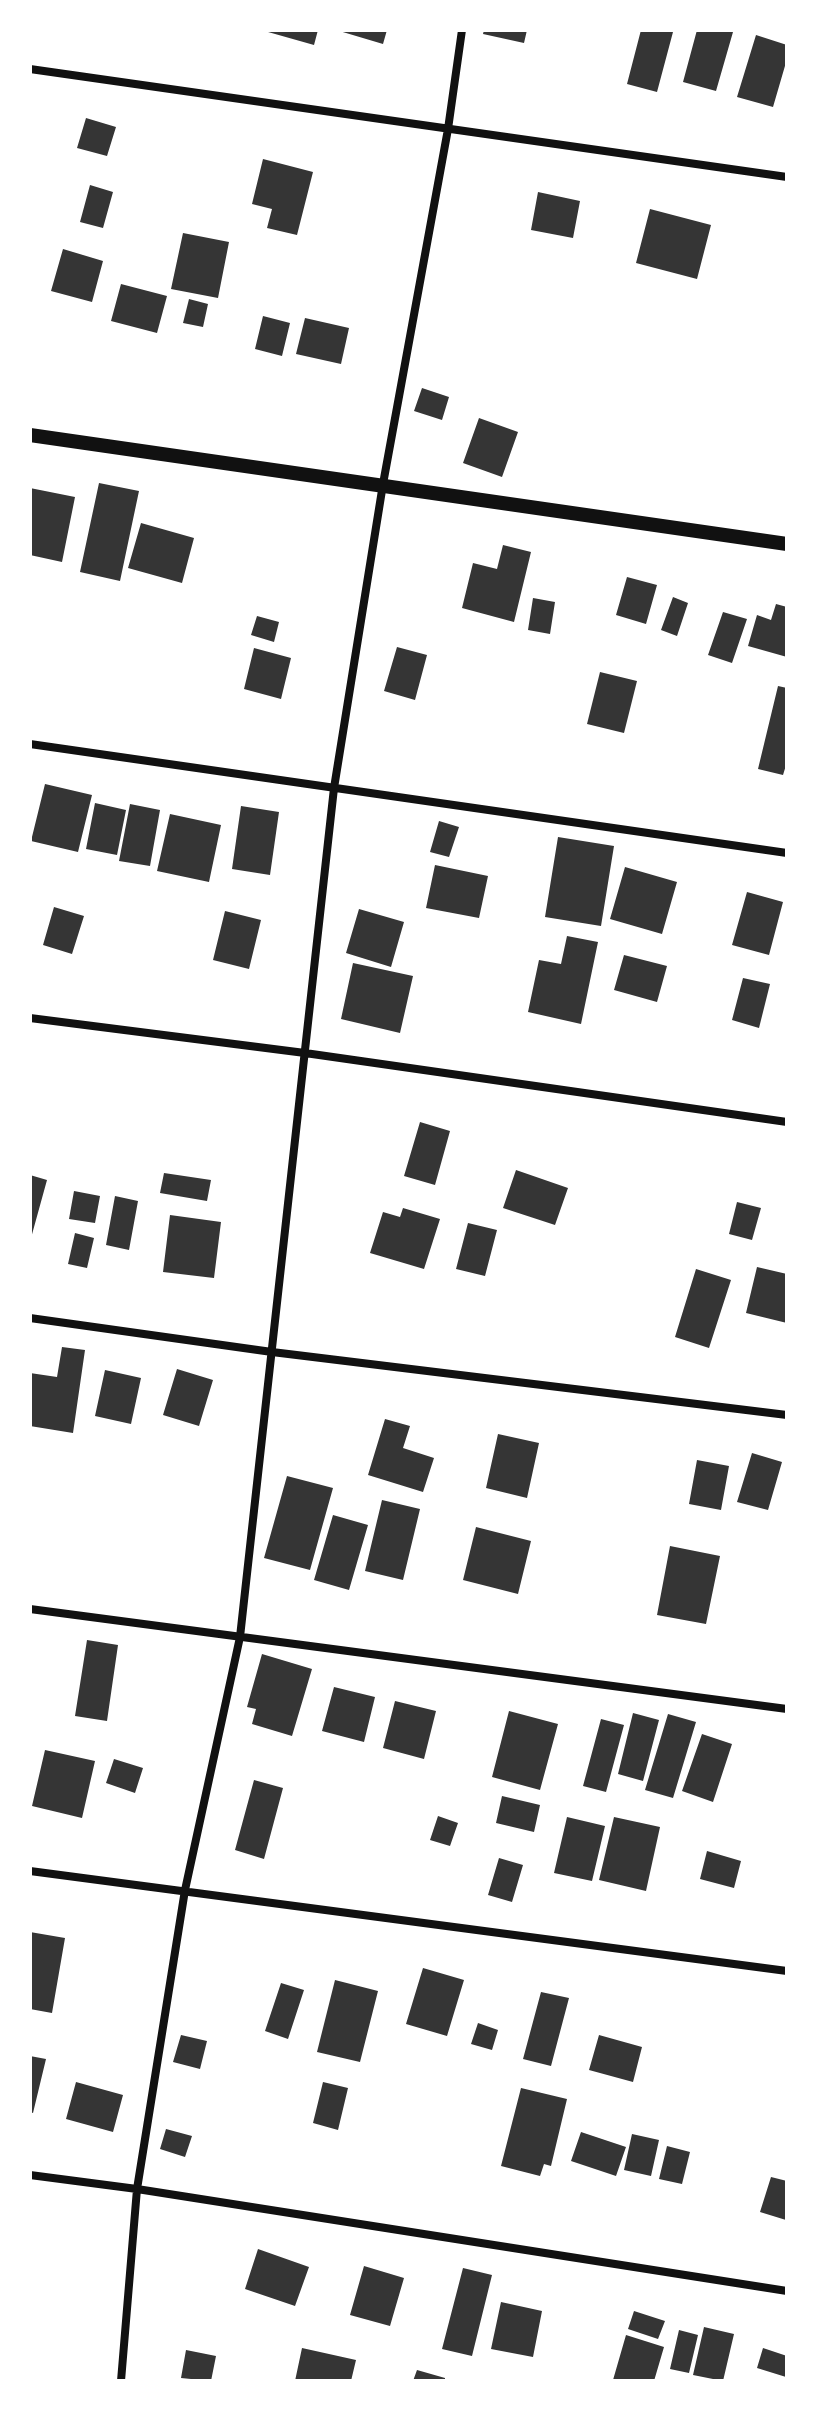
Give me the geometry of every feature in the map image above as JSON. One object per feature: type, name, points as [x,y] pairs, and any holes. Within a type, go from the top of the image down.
[{"type":"street","points":[[121,2381],[137,2189],[185,1890],[240,1637],[334,788],[383,484],[448,129],[462,30]]},
{"type":"street","points":[[30,69],[787,177]]},
{"type":"street","points":[[30,435],[787,544]]},
{"type":"street","points":[[30,744],[787,853]]},
{"type":"street","points":[[30,1018],[305,1053],[787,1122]]},
{"type":"street","points":[[30,1318],[272,1352],[787,1415]]},
{"type":"street","points":[[30,1609],[787,1709]]},
{"type":"street","points":[[30,1871],[787,1971]]},
{"type":"street","points":[[30,2175],[787,2291]]},
{"type":"building","points":[[261,30],[318,30],[314,45]]},
{"type":"building","points":[[336,30],[387,30],[383,44]]},
{"type":"building","points":[[484,30],[527,30],[524,43],[483,34]]},
{"type":"building","points":[[641,30],[673,32],[657,92],[627,84]]},
{"type":"building","points":[[697,30],[733,32],[716,91],[683,82]]},
{"type":"building","points":[[756,35],[787,45],[787,59],[773,107],[737,97]]},
{"type":"building","points":[[86,118],[116,127],[107,156],[77,148]]},
{"type":"building","points":[[263,159],[313,172],[297,235],[267,228],[272,209],[252,204]]},
{"type":"building","points":[[90,185],[113,192],[103,228],[80,222]]},
{"type":"building","points":[[538,192],[580,201],[573,238],[531,230]]},
{"type":"building","points":[[650,209],[711,225],[697,279],[636,263]]},
{"type":"building","points":[[183,233],[229,242],[218,298],[171,289]]},
{"type":"building","points":[[63,249],[103,261],[92,302],[51,291]]},
{"type":"building","points":[[121,284],[167,296],[157,333],[111,321]]},
{"type":"building","points":[[189,299],[208,304],[203,327],[183,323]]},
{"type":"building","points":[[263,316],[290,323],[282,356],[255,349]]},
{"type":"building","points":[[305,318],[349,328],[341,364],[296,354]]},
{"type":"building","points":[[422,388],[449,397],[442,420],[414,411]]},
{"type":"building","points":[[479,418],[518,432],[502,477],[463,463]]},
{"type":"building","points":[[99,483],[139,491],[120,581],[80,572]]},
{"type":"building","points":[[30,488],[75,497],[62,562],[30,555]]},
{"type":"building","points":[[141,523],[194,538],[182,583],[128,568]]},
{"type":"building","points":[[503,545],[531,552],[514,622],[462,608],[473,563],[497,569]]},
{"type":"building","points":[[627,577],[657,585],[646,624],[616,615]]},
{"type":"building","points":[[673,597],[688,603],[677,636],[661,630]]},
{"type":"building","points":[[533,598],[555,602],[550,634],[528,630]]},
{"type":"building","points":[[776,604],[787,607],[787,657],[748,646],[757,615],[771,620]]},
{"type":"building","points":[[723,612],[747,619],[732,663],[708,655]]},
{"type":"building","points":[[257,616],[279,622],[274,642],[251,635]]},
{"type":"building","points":[[397,647],[427,655],[415,700],[384,691]]},
{"type":"building","points":[[254,648],[291,658],[281,699],[244,689]]},
{"type":"building","points":[[600,672],[637,681],[624,733],[587,724]]},
{"type":"building","points":[[778,686],[787,688],[787,762],[783,775],[758,769]]},
{"type":"building","points":[[45,784],[92,795],[78,852],[31,841]]},
{"type":"building","points":[[95,803],[126,810],[117,855],[86,849]]},
{"type":"building","points":[[130,804],[160,810],[150,866],[119,861]]},
{"type":"building","points":[[241,806],[279,812],[270,875],[232,869]]},
{"type":"building","points":[[170,814],[221,825],[209,882],[157,871]]},
{"type":"building","points":[[439,821],[459,827],[449,857],[430,852]]},
{"type":"building","points":[[558,837],[614,846],[601,926],[545,917]]},
{"type":"building","points":[[435,865],[488,876],[479,918],[426,908]]},
{"type":"building","points":[[625,867],[677,882],[662,934],[610,919]]},
{"type":"building","points":[[747,892],[783,902],[769,955],[732,945]]},
{"type":"building","points":[[54,907],[84,916],[72,954],[43,945]]},
{"type":"building","points":[[359,909],[404,922],[391,967],[346,953]]},
{"type":"building","points":[[225,911],[261,920],[249,969],[213,960]]},
{"type":"building","points":[[567,936],[598,942],[581,1024],[528,1012],[539,960],[561,964]]},
{"type":"building","points":[[624,955],[667,966],[657,1002],[614,990]]},
{"type":"building","points":[[353,963],[413,976],[400,1033],[341,1019]]},
{"type":"building","points":[[743,978],[770,984],[759,1028],[732,1020]]},
{"type":"building","points":[[420,1122],[450,1131],[435,1185],[404,1176]]},
{"type":"building","points":[[516,1170],[568,1188],[555,1225],[503,1208]]},
{"type":"building","points":[[164,1173],[211,1180],[207,1201],[160,1193]]},
{"type":"building","points":[[30,1175],[47,1180],[31,1238],[30,1238]]},
{"type":"building","points":[[74,1191],[100,1196],[95,1223],[69,1219]]},
{"type":"building","points":[[115,1196],[138,1201],[129,1250],[106,1245]]},
{"type":"building","points":[[737,1202],[761,1208],[752,1240],[729,1234]]},
{"type":"building","points":[[403,1208],[440,1219],[424,1269],[370,1253],[383,1212],[400,1217]]},
{"type":"building","points":[[170,1215],[221,1222],[214,1278],[163,1272]]},
{"type":"building","points":[[468,1223],[497,1230],[485,1276],[456,1269]]},
{"type":"building","points":[[75,1233],[94,1238],[87,1268],[68,1264]]},
{"type":"building","points":[[757,1267],[787,1274],[787,1323],[746,1313]]},
{"type":"building","points":[[696,1269],[731,1280],[709,1348],[675,1337]]},
{"type":"building","points":[[62,1347],[85,1350],[73,1433],[30,1426],[30,1373],[57,1377]]},
{"type":"building","points":[[177,1369],[213,1380],[199,1426],[163,1415]]},
{"type":"building","points":[[105,1370],[141,1378],[131,1424],[95,1416]]},
{"type":"building","points":[[385,1419],[410,1426],[403,1448],[434,1458],[423,1492],[368,1475]]},
{"type":"building","points":[[498,1434],[539,1443],[527,1498],[486,1488]]},
{"type":"building","points":[[752,1453],[782,1462],[768,1510],[737,1502]]},
{"type":"building","points":[[697,1460],[729,1466],[721,1510],[689,1504]]},
{"type":"building","points":[[287,1476],[333,1488],[310,1570],[264,1558]]},
{"type":"building","points":[[382,1500],[420,1509],[403,1580],[365,1571]]},
{"type":"building","points":[[333,1515],[368,1525],[349,1590],[314,1580]]},
{"type":"building","points":[[476,1527],[531,1541],[518,1594],[463,1580]]},
{"type":"building","points":[[670,1546],[720,1556],[706,1624],[657,1615]]},
{"type":"building","points":[[87,1640],[118,1645],[107,1721],[75,1716]]},
{"type":"building","points":[[262,1654],[312,1669],[292,1736],[252,1724],[256,1709],[247,1707]]},
{"type":"building","points":[[334,1687],[375,1697],[364,1742],[322,1731]]},
{"type":"building","points":[[395,1701],[436,1711],[424,1759],[383,1748]]},
{"type":"building","points":[[509,1711],[558,1724],[540,1790],[492,1777]]},
{"type":"building","points":[[633,1713],[659,1720],[643,1781],[618,1774]]},
{"type":"building","points":[[668,1714],[696,1722],[673,1798],[645,1790]]},
{"type":"building","points":[[601,1719],[624,1725],[606,1792],[583,1786]]},
{"type":"building","points":[[702,1734],[732,1744],[713,1802],[682,1791]]},
{"type":"building","points":[[45,1750],[95,1761],[82,1818],[32,1806]]},
{"type":"building","points":[[114,1759],[143,1768],[135,1793],[106,1783]]},
{"type":"building","points":[[254,1780],[283,1788],[264,1859],[235,1850]]},
{"type":"building","points":[[502,1796],[540,1805],[534,1832],[496,1823]]},
{"type":"building","points":[[438,1816],[458,1823],[450,1846],[430,1840]]},
{"type":"building","points":[[567,1817],[605,1826],[592,1881],[554,1873]]},
{"type":"building","points":[[614,1817],[660,1827],[646,1891],[599,1880]]},
{"type":"building","points":[[707,1851],[741,1861],[734,1888],[700,1879]]},
{"type":"building","points":[[499,1858],[523,1865],[512,1902],[488,1895]]},
{"type":"building","points":[[30,1932],[65,1938],[52,2013],[30,2009]]},
{"type":"building","points":[[423,1968],[464,1980],[447,2036],[406,2024]]},
{"type":"building","points":[[335,1980],[378,1991],[360,2062],[317,2052]]},
{"type":"building","points":[[281,1983],[304,1990],[288,2039],[265,2031]]},
{"type":"building","points":[[541,1992],[569,1998],[551,2066],[523,2059]]},
{"type":"building","points":[[478,2023],[498,2030],[492,2050],[471,2044]]},
{"type":"building","points":[[181,2035],[207,2041],[200,2069],[173,2062]]},
{"type":"building","points":[[599,2035],[642,2047],[633,2082],[589,2070]]},
{"type":"building","points":[[30,2056],[46,2059],[33,2113],[30,2112]]},
{"type":"building","points":[[76,2082],[123,2095],[113,2132],[66,2119]]},
{"type":"building","points":[[323,2082],[348,2088],[338,2130],[313,2123]]},
{"type":"building","points":[[521,2088],[567,2099],[551,2166],[544,2164],[540,2176],[501,2166]]},
{"type":"building","points":[[166,2129],[192,2136],[185,2157],[160,2149]]},
{"type":"building","points":[[581,2132],[626,2147],[616,2176],[571,2161]]},
{"type":"building","points":[[632,2134],[659,2140],[651,2176],[624,2170]]},
{"type":"building","points":[[667,2146],[690,2152],[682,2184],[659,2179]]},
{"type":"building","points":[[771,2177],[787,2181],[786,2220],[760,2212]]},
{"type":"building","points":[[258,2249],[309,2267],[295,2306],[245,2289]]},
{"type":"building","points":[[364,2266],[404,2278],[390,2326],[350,2315]]},
{"type":"building","points":[[463,2268],[492,2275],[472,2356],[442,2349]]},
{"type":"building","points":[[501,2302],[542,2311],[533,2357],[491,2349]]},
{"type":"building","points":[[634,2311],[665,2321],[658,2339],[628,2329]]},
{"type":"building","points":[[704,2327],[734,2334],[723,2381],[693,2375]]},
{"type":"building","points":[[679,2330],[698,2335],[689,2373],[670,2369]]},
{"type":"building","points":[[626,2335],[664,2347],[654,2381],[613,2380]]},
{"type":"building","points":[[302,2348],[356,2360],[351,2381],[295,2381]]},
{"type":"building","points":[[763,2348],[787,2356],[786,2377],[757,2368]]},
{"type":"building","points":[[186,2350],[216,2356],[211,2381],[181,2378]]},
{"type":"building","points":[[417,2370],[445,2378],[445,2381],[413,2381]]}]
